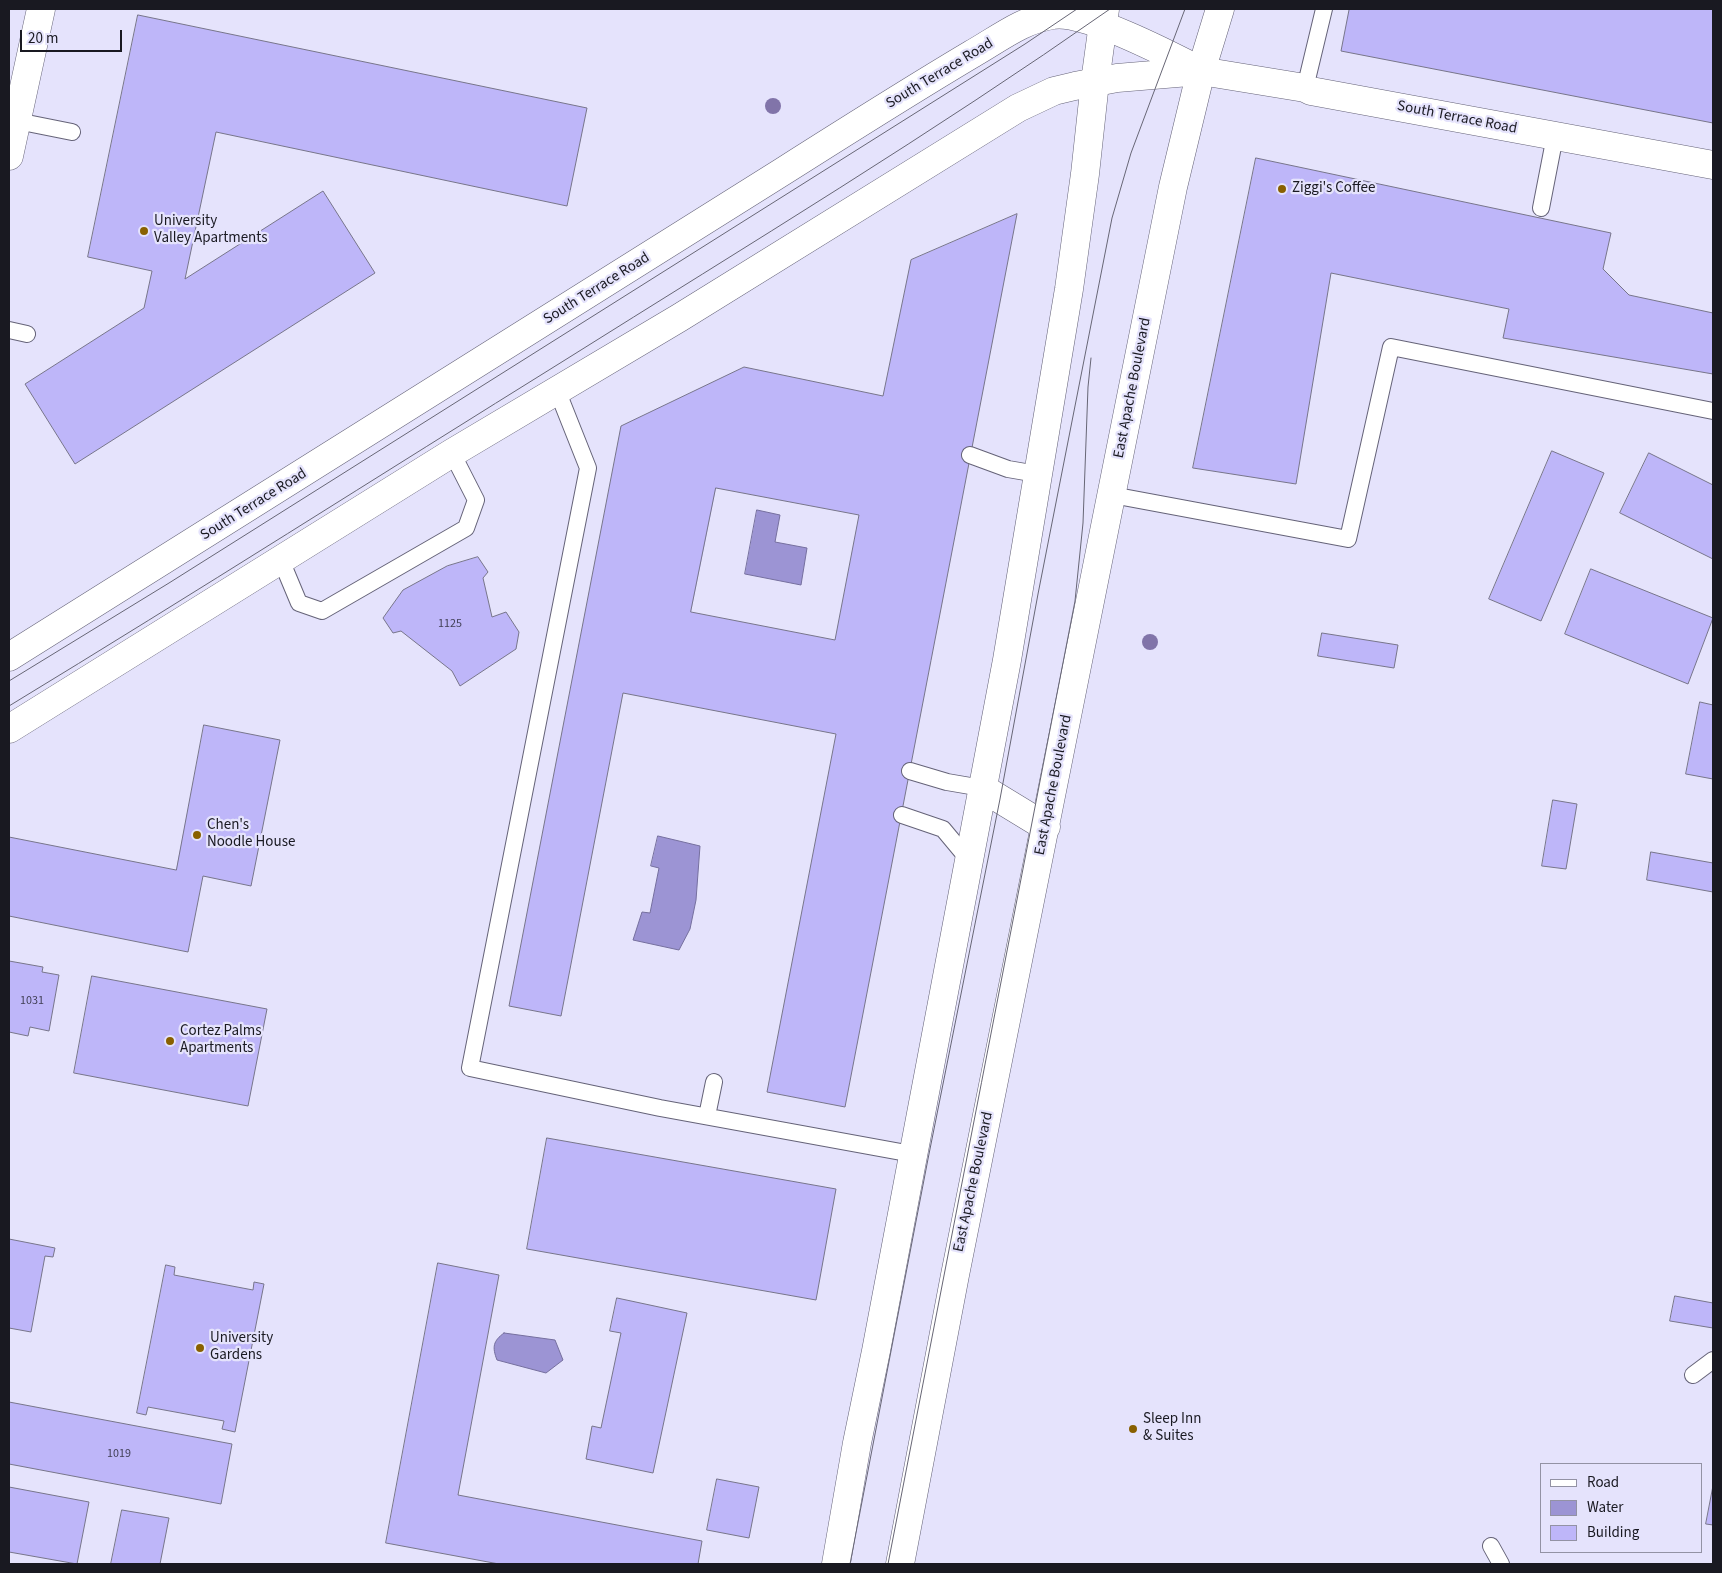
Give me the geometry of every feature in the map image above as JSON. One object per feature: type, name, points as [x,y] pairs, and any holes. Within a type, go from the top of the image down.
[{"type":"street","points":[[9,156],[41,9]]},
{"type":"street","name":"East Apache Boulevard","points":[[900,1564],[955,1275],[1173,187],[1201,72],[1220,9]]},
{"type":"street","name":"South Terrace Road","points":[[9,657],[371,432],[844,133],[1020,26],[1033,20],[1059,14],[1104,17],[1201,72]]},
{"type":"street","points":[[836,1564],[857,1443],[1006,660],[1069,289],[1085,174],[1094,82],[1104,17]]},
{"type":"street","name":"South Terrace Road","points":[[9,729],[452,454],[680,318],[1018,108],[1054,91],[1125,77],[1201,72],[1305,88],[1311,91],[1713,165]]},
{"type":"street","points":[[982,788],[1046,827]]},
{"type":"lane","points":[[1305,88],[1324,9]]},
{"type":"lane","points":[[16,121],[72,132]]},
{"type":"lane","points":[[1541,208],[1555,136]]},
{"type":"lane","points":[[9,330],[27,334]]},
{"type":"lane","points":[[1112,495],[1348,539],[1391,348],[1713,411]]},
{"type":"lane","points":[[557,390],[588,468],[470,1068],[660,1108],[912,1154]]},
{"type":"lane","points":[[280,560],[299,602],[322,611],[466,528],[476,500],[452,454]]},
{"type":"lane","points":[[970,454],[1008,469],[1037,474]]},
{"type":"lane","points":[[910,771],[947,782],[982,788]]},
{"type":"lane","points":[[902,814],[943,829],[968,859]]},
{"type":"lane","points":[[706,1116],[714,1082]]},
{"type":"lane","points":[[1693,1375],[1713,1360]]},
{"type":"lane","points":[[1491,1546],[1501,1564]]},
{"type":"water","points":[[757,510],[780,515],[775,542],[807,548],[801,585],[745,574]]},
{"type":"water","points":[[658,836],[700,846],[696,900],[690,929],[679,950],[633,940],[642,912],[650,913],[659,868],[651,866]]},
{"type":"water","points":[[504,1333],[555,1340],[563,1360],[546,1373],[497,1360],[494,1345]]},
{"type":"building","points":[[1713,9],[1713,123],[1341,51],[1349,10]]},
{"type":"building","name":"University Valley Apartments","points":[[138,15],[587,108],[567,206],[216,132],[185,279],[323,191],[375,273],[75,464],[25,384],[144,308],[152,271],[88,257]]},
{"type":"building","points":[[1256,158],[1611,233],[1603,269],[1629,295],[1713,313],[1713,374],[1503,338],[1509,309],[1331,273],[1296,484],[1193,468]]},
{"type":"building","points":[[1017,214],[845,1107],[767,1092],[836,734],[623,693],[561,1016],[509,1006],[621,426],[744,367],[883,396],[911,260]],"holes":[[[716,488],[859,515],[835,640],[691,612]]]},
{"type":"building","points":[[1552,451],[1604,473],[1541,621],[1489,599]]},
{"type":"building","points":[[1649,453],[1713,485],[1713,559],[1620,513]]},
{"type":"building","points":[[478,557],[488,572],[483,578],[492,617],[506,612],[519,632],[516,649],[460,686],[452,671],[401,631],[393,633],[383,618],[403,590],[447,566]]},
{"type":"building","points":[[1591,569],[1713,618],[1688,684],[1565,634]]},
{"type":"building","points":[[1322,633],[1398,645],[1394,668],[1318,656]]},
{"type":"building","points":[[1700,702],[1713,705],[1713,779],[1686,774]]},
{"type":"building","points":[[204,725],[280,740],[251,886],[203,876],[188,952],[9,916],[9,837],[176,870]]},
{"type":"building","points":[[1553,800],[1577,804],[1566,869],[1542,866]]},
{"type":"building","points":[[1651,852],[1713,863],[1713,892],[1647,880]]},
{"type":"building","points":[[9,961],[43,967],[42,972],[59,975],[49,1031],[30,1027],[28,1036],[9,1032]]},
{"type":"building","name":"Cortez Palms Apartments","points":[[92,976],[267,1009],[248,1106],[74,1073]]},
{"type":"building","points":[[547,1138],[836,1189],[816,1300],[527,1249]]},
{"type":"building","points":[[9,1239],[55,1248],[53,1257],[45,1256],[31,1332],[9,1328]]},
{"type":"building","points":[[438,1263],[499,1275],[458,1495],[702,1541],[698,1564],[499,1564],[386,1543]]},
{"type":"building","name":"University Gardens","points":[[166,1265],[175,1267],[174,1275],[253,1290],[254,1282],[264,1284],[235,1432],[222,1429],[224,1421],[148,1407],[146,1415],[137,1413]]},
{"type":"building","points":[[1675,1296],[1713,1303],[1713,1328],[1670,1321]]},
{"type":"building","points":[[617,1298],[687,1313],[653,1473],[586,1459],[592,1426],[601,1428],[621,1333],[610,1331]]},
{"type":"building","points":[[9,1402],[232,1444],[221,1504],[9,1464]]},
{"type":"building","points":[[717,1479],[759,1487],[749,1538],[707,1530]]},
{"type":"building","points":[[1713,1486],[1713,1525],[1706,1524]]},
{"type":"building","points":[[9,1487],[89,1502],[77,1564],[9,1552]]},
{"type":"building","points":[[122,1510],[169,1518],[160,1564],[111,1564]]},
{"type":"tram line","points":[[9,681],[169,583],[1025,44],[1077,9]]},
{"type":"tram line","points":[[9,706],[840,188],[976,100],[1110,9]]},
{"type":"tram line","points":[[850,1564],[1112,218],[1131,153],[1185,9]]},
{"type":"tram line","points":[[888,1564],[1075,601],[1083,523],[1088,387],[1091,358]]},
{"type":"place","name":"Ziggi's Coffee","points":[[1282,189]]},
{"type":"place","name":"University Valley Apartments","points":[[144,231]]},
{"type":"place","name":"Chen's Noodle House","points":[[197,835]]},
{"type":"place","name":"Cortez Palms Apartments","points":[[170,1041]]},
{"type":"place","name":"University Gardens","points":[[200,1348]]},
{"type":"place","name":"Sleep Inn & Suites","points":[[1133,1429]]}]
